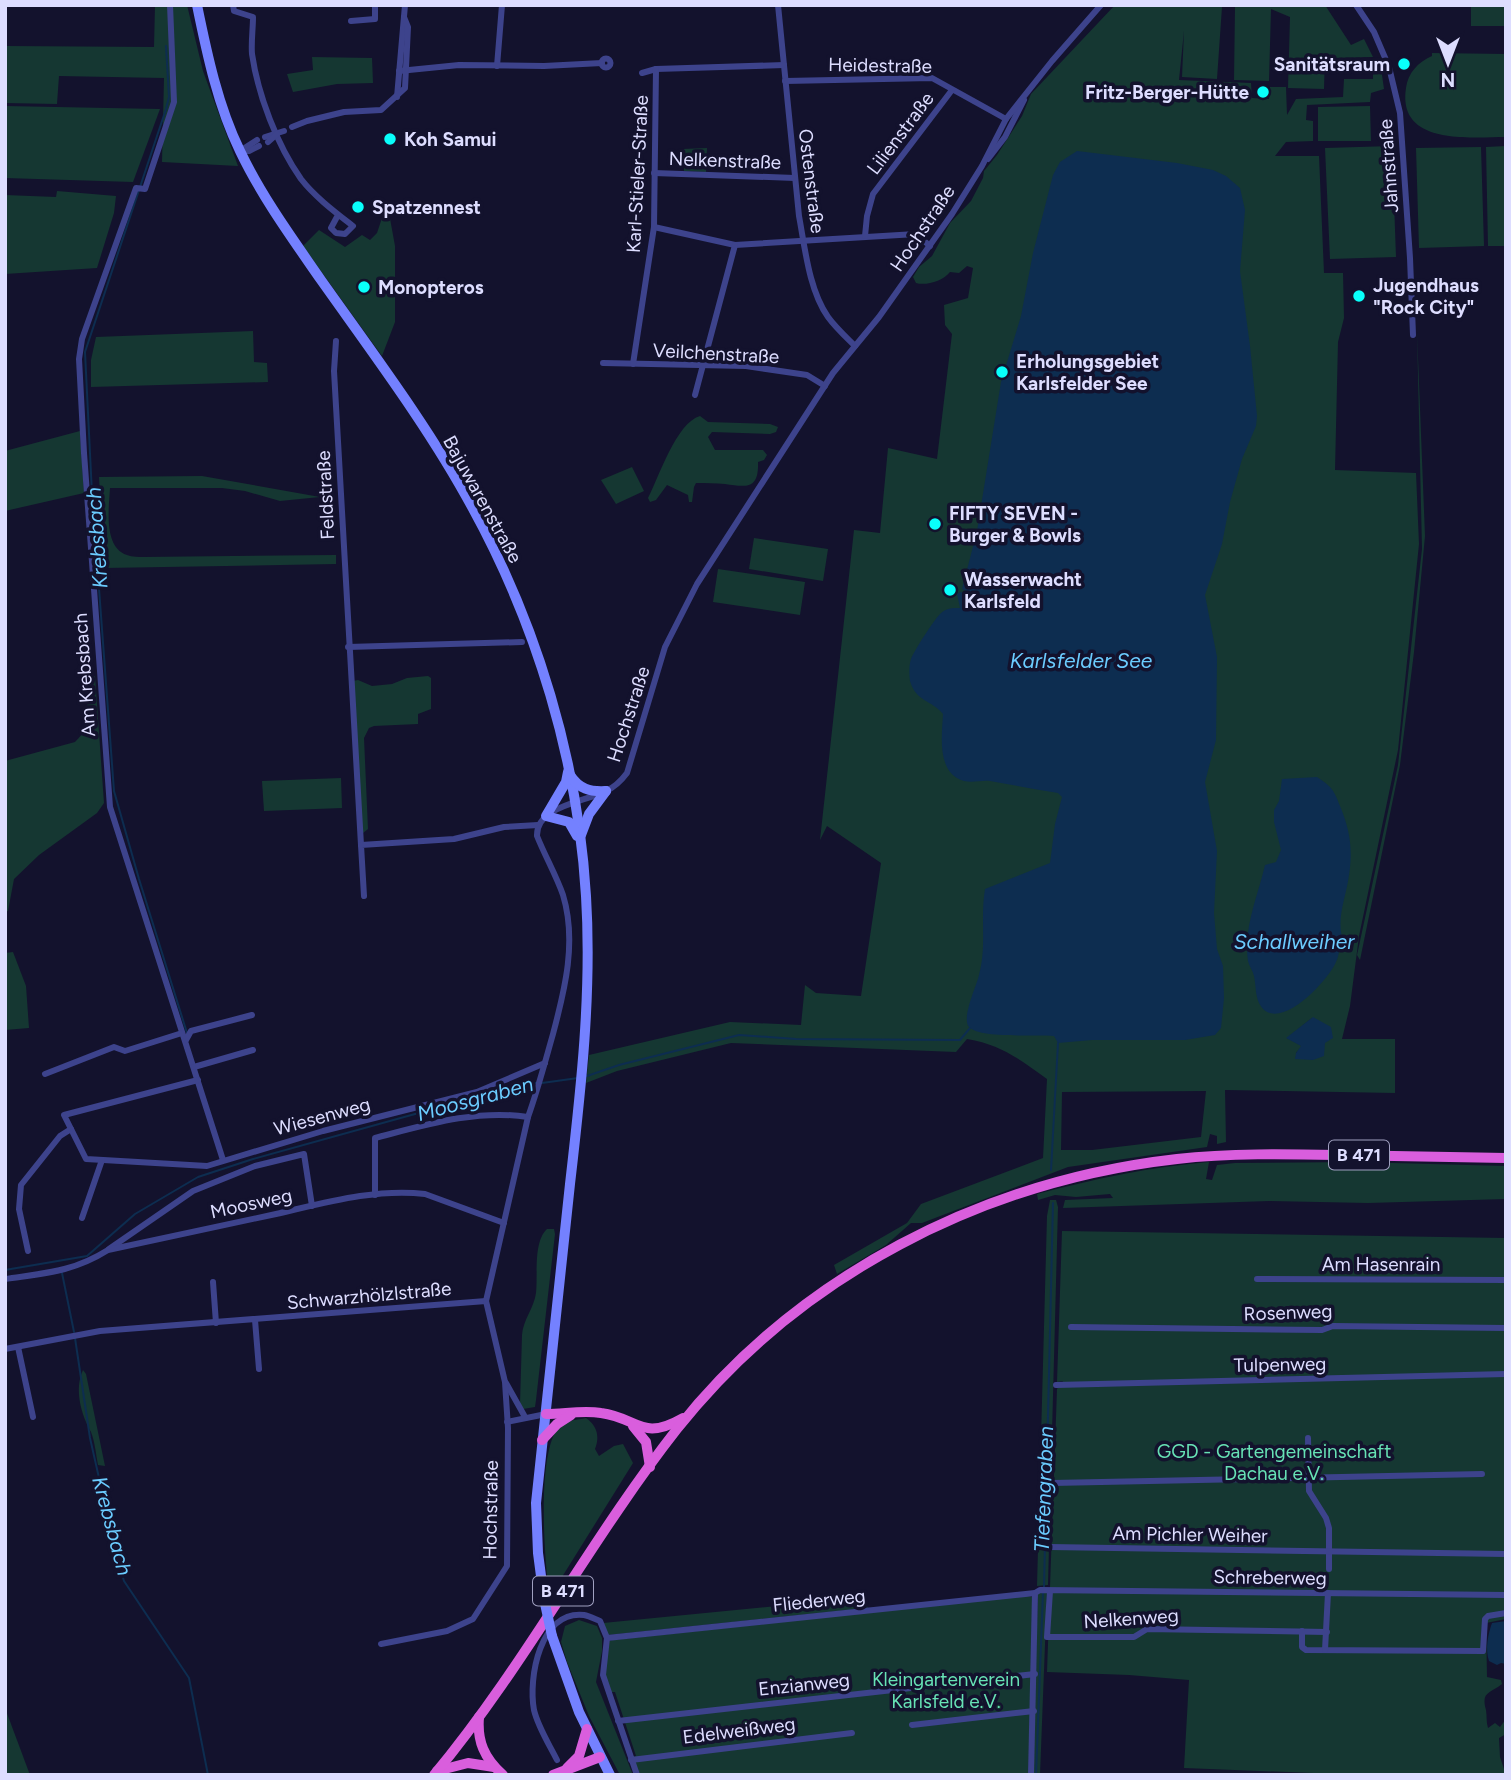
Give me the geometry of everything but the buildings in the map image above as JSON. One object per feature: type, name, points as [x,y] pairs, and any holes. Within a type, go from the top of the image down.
[{"type":"highway","name":"B 471","points":[[435,1773],[479,1717],[575,1572],[688,1415],[717,1382],[753,1348],[842,1278],[940,1223],[1019,1193],[1104,1171],[1178,1159],[1296,1154],[1506,1158]]},
{"type":"highway","points":[[546,1414],[599,1412],[633,1425],[657,1430],[688,1415]]},
{"type":"highway","points":[[542,1440],[556,1424],[573,1413]]},
{"type":"highway","points":[[633,1425],[646,1442],[650,1467]]},
{"type":"highway","points":[[479,1717],[479,1739],[486,1756],[498,1771]]},
{"type":"highway","points":[[565,1770],[579,1756],[587,1729]]},
{"type":"highway","points":[[553,1775],[600,1757]]},
{"type":"highway","points":[[435,1773],[468,1762],[498,1771]]},
{"type":"main road","name":"Bajuwarenstraße","points":[[197,5],[206,51],[240,150],[272,208],[443,457],[473,509],[537,651],[561,737],[575,802],[586,896],[588,979],[580,1085],[536,1503],[538,1553],[552,1636],[587,1729]]},
{"type":"main road","points":[[568,772],[576,784],[586,789],[606,792],[589,814],[580,846]]},
{"type":"main road","points":[[568,772],[566,782],[545,816],[569,822],[580,846]]},
{"type":"main road","points":[[587,1729],[610,1775]]},
{"type":"street","name":"Am Krebsbach","points":[[170,5],[174,102],[145,189],[136,188],[82,339],[79,359],[110,807],[223,1160]]},
{"type":"street","points":[[351,21],[375,19],[375,5]]},
{"type":"street","points":[[292,127],[331,115],[381,110],[397,98],[405,88],[401,29],[405,5]]},
{"type":"street","points":[[497,66],[502,5]]},
{"type":"street","name":"Ostenstraße","points":[[778,5],[795,178],[803,239],[814,288],[827,316],[855,346]]},
{"type":"street","name":"Hochstraße","points":[[381,1644],[447,1631],[473,1619],[507,1566],[505,1382],[486,1301],[528,1117],[538,1091],[566,980],[569,941],[563,897],[537,836],[538,825],[545,816],[606,792],[620,782],[631,764],[666,647],[697,584],[825,386],[930,246],[982,166],[1006,119],[1101,5]]},
{"type":"street","name":"Jahnstraße","points":[[1356,5],[1374,32],[1389,67],[1400,113],[1413,335]]},
{"type":"street","points":[[234,8],[253,17],[252,52],[260,88],[302,179],[338,215]]},
{"type":"street","points":[[403,71],[459,65],[602,63]]},
{"type":"street","points":[[642,73],[656,69],[783,65]]},
{"type":"street","name":"Karl-Stieler-Straße","points":[[633,364],[654,227],[656,69]]},
{"type":"street","name":"Heidestraße","points":[[785,80],[932,78],[1006,119]]},
{"type":"street","name":"Lilienstraße","points":[[865,236],[873,194],[952,90]]},
{"type":"street","name":"Hochstraße","points":[[982,166],[1001,145],[1028,92]]},
{"type":"street","points":[[266,139],[280,132]]},
{"type":"street","points":[[240,150],[249,150],[258,143]]},
{"type":"street","name":"Nelkenstraße","points":[[654,173],[795,178]]},
{"type":"street","points":[[654,227],[735,245],[916,234],[930,246]]},
{"type":"street","points":[[695,395],[735,245]]},
{"type":"street","name":"Feldstraße","points":[[336,341],[334,371],[364,896]]},
{"type":"street","name":"Veilchenstraße","points":[[603,363],[746,366],[807,375],[825,386]]},
{"type":"street","points":[[348,647],[522,642]]},
{"type":"street","points":[[361,845],[454,839],[504,827],[538,825]]},
{"type":"street","points":[[45,1074],[114,1047],[125,1051],[184,1037],[191,1031],[253,1015]]},
{"type":"street","points":[[194,1067],[253,1050]]},
{"type":"street","name":"Wiesenweg","points":[[102,1160],[206,1166],[323,1131],[477,1093],[545,1063]]},
{"type":"street","points":[[82,1219],[102,1160],[86,1159],[64,1115],[198,1080]]},
{"type":"street","points":[[375,1195],[375,1138],[454,1119],[509,1114],[528,1117]]},
{"type":"street","points":[[28,1251],[19,1209],[20,1185],[60,1136],[71,1129]]},
{"type":"street","points":[[108,1250],[193,1191],[255,1166],[304,1154],[312,1206]]},
{"type":"street","name":"Moosweg","points":[[5,1279],[62,1271],[88,1263],[108,1250],[130,1245],[375,1195],[411,1192],[425,1194],[504,1223]]},
{"type":"street","points":[[125,1237],[130,1245]]},
{"type":"street","name":"Am Hasenrain","points":[[1256,1279],[1506,1280]]},
{"type":"street","points":[[213,1282],[216,1323]]},
{"type":"street","name":"Schwarzhölzlstraße","points":[[5,1349],[104,1331],[486,1301]]},
{"type":"street","points":[[255,1320],[258,1368]]},
{"type":"street","name":"Rosenweg","points":[[1070,1327],[1322,1331],[1333,1326],[1506,1328]]},
{"type":"street","points":[[18,1347],[33,1417]]},
{"type":"street","name":"Tulpenweg","points":[[1056,1385],[1506,1374]]},
{"type":"street","points":[[505,1382],[525,1417]]},
{"type":"street","points":[[507,1422],[546,1414]]},
{"type":"street","points":[[1307,1438],[1308,1491],[1326,1518],[1329,1528],[1329,1569]]},
{"type":"street","points":[[1052,1483],[1482,1474]]},
{"type":"street","name":"Am Pichler Weiher","points":[[1050,1547],[1506,1554]]},
{"type":"street","points":[[1030,1775],[1035,1674],[1043,1591]]},
{"type":"street","name":"Schreberweg","points":[[1043,1591],[1506,1595]]},
{"type":"street","name":"Nelkenweg","points":[[1043,1591],[1047,1637],[1134,1637],[1147,1629],[1327,1632]]},
{"type":"street","name":"Fliederweg","points":[[607,1638],[1043,1591]]},
{"type":"street","points":[[1325,1650],[1328,1593]]},
{"type":"street","points":[[1302,1631],[1303,1649],[1483,1651],[1485,1619],[1506,1613]]},
{"type":"street","points":[[557,1760],[534,1710],[534,1666],[540,1645],[554,1626],[570,1617],[584,1615],[600,1621],[607,1638],[603,1675],[637,1775]]},
{"type":"street","name":"Enzianweg","points":[[618,1721],[1035,1674]]},
{"type":"street","points":[[912,1725],[1034,1711]]},
{"type":"street","name":"Edelweißweg","points":[[631,1760],[852,1732]]},
{"type":"green space","points":[[155,5],[187,5],[203,71],[238,166],[162,162],[164,78],[59,76],[57,104],[5,103],[5,46],[154,47]]},
{"type":"green space","points":[[1115,5],[1325,5],[1351,45],[1364,39],[1373,57],[1333,58],[1325,54],[1324,89],[1288,88],[1290,17],[1271,9],[1269,81],[1234,80],[1235,7],[1222,7],[1217,79],[1182,77],[1184,31],[1179,80],[1251,83],[1252,98],[1269,99],[1270,87],[1286,87],[1287,115],[1296,99],[1343,97],[1344,79],[1373,79],[1373,61],[1380,61],[1384,89],[1371,93],[1370,102],[1307,105],[1306,120],[1313,121],[1313,141],[1286,142],[1275,156],[1319,156],[1324,273],[1343,273],[1344,318],[1338,342],[1335,470],[1416,473],[1419,544],[1398,750],[1359,936],[1350,1006],[1342,1039],[1395,1039],[1395,1093],[1225,1090],[1226,1142],[1217,1144],[1217,1136],[1210,1134],[1207,1147],[1068,1167],[922,1223],[911,1223],[886,1245],[837,1274],[834,1265],[907,1223],[921,1204],[1043,1158],[1047,1079],[1000,1049],[967,1039],[956,1052],[731,1043],[617,1071],[586,1083],[589,1055],[730,1022],[801,1025],[805,985],[816,993],[861,996],[881,863],[827,826],[820,840],[854,530],[880,533],[888,448],[937,459],[952,334],[945,325],[944,305],[968,298],[973,268],[967,266],[959,273],[950,272],[929,283],[916,283],[913,277],[919,267],[932,256],[950,223],[971,201],[984,171],[1022,116],[1031,94]],"holes":[[[1312,1018],[1313,1060],[1296,1053],[1302,1046],[1287,1038]],[[1206,1091],[1201,1137],[1092,1150],[1061,1150],[1062,1092]]]},
{"type":"green space","points":[[1471,5],[1506,5],[1506,26],[1471,26]]},
{"type":"green space","points":[[1432,53],[1506,54],[1506,137],[1474,138],[1440,134],[1424,129],[1413,120],[1406,107],[1407,83],[1414,69],[1432,56]]},
{"type":"green space","points":[[312,57],[372,58],[373,83],[337,84],[293,92],[287,74],[313,70]]},
{"type":"green space","points":[[5,106],[160,109],[133,182],[5,178]]},
{"type":"green space","points":[[1370,106],[1371,141],[1318,141],[1318,107]]},
{"type":"green space","points":[[1392,146],[1396,257],[1330,259],[1325,148]]},
{"type":"green space","points":[[1506,146],[1506,246],[1488,246],[1486,147]]},
{"type":"green space","points":[[1481,147],[1484,246],[1419,248],[1416,148]]},
{"type":"green space","points":[[707,148],[706,172],[684,171],[683,149]]},
{"type":"green space","points":[[57,191],[116,196],[114,213],[97,268],[5,274],[5,195],[56,197]]},
{"type":"green space","points":[[384,212],[389,213],[395,246],[395,322],[382,356],[303,246],[319,230],[345,247],[362,235],[370,240],[377,233]]},
{"type":"green space","points":[[253,331],[254,362],[267,363],[268,382],[91,387],[91,360],[96,337]]},
{"type":"green space","points":[[1417,332],[1425,536],[1400,765],[1360,960],[1357,955],[1398,765],[1422,549]]},
{"type":"green space","points":[[700,416],[708,422],[770,424],[778,427],[776,432],[770,434],[712,432],[708,437],[715,450],[763,450],[767,455],[764,460],[758,462],[754,482],[745,486],[696,483],[692,502],[689,502],[688,495],[667,485],[656,500],[650,502],[648,498],[676,439],[691,421]]},
{"type":"green space","points":[[80,431],[84,493],[5,511],[5,451]]},
{"type":"green space","points":[[632,467],[644,491],[616,504],[601,480]]},
{"type":"green space","points":[[202,476],[320,497],[280,501],[245,491],[222,488],[110,488],[109,526],[119,551],[140,557],[336,555],[336,564],[104,568],[99,477]]},
{"type":"green space","points":[[754,538],[828,549],[823,581],[749,569]]},
{"type":"green space","points":[[718,569],[805,582],[800,615],[713,602]]},
{"type":"green space","points":[[95,676],[104,803],[97,813],[39,855],[14,879],[8,911],[5,912],[5,761],[75,742],[82,734],[88,718],[88,677]]},
{"type":"green space","points":[[428,676],[431,678],[431,709],[418,714],[418,724],[374,726],[369,728],[364,738],[368,829],[360,832],[353,681],[358,680],[372,686]]},
{"type":"green space","points":[[341,778],[342,808],[264,811],[262,781]]},
{"type":"green space","points":[[13,952],[26,986],[29,1028],[5,1030],[5,953]]},
{"type":"green space","points":[[1209,1162],[1206,1179],[1212,1180],[1217,1165],[1235,1163],[1355,1162],[1506,1166],[1506,1199],[1368,1203],[1269,1201],[1063,1208],[1065,1200],[1113,1198],[1110,1194],[1076,1197],[1055,1195],[1038,1200],[1037,1194],[1101,1179]]},
{"type":"green space","points":[[1050,1200],[1056,1200],[1058,1207],[1048,1585],[1037,1586],[1047,1216]]},
{"type":"green space","points":[[547,1229],[554,1229],[555,1234],[536,1400],[535,1407],[523,1409],[520,1404],[522,1335],[536,1293],[537,1259],[540,1242]]},
{"type":"green space","name":"GGD - Gartengemeinschaft Dachau e.V.","points":[[1062,1231],[1506,1238],[1506,1619],[1486,1623],[1487,1677],[1501,1680],[1502,1684],[1487,1694],[1485,1700],[1488,1728],[1495,1723],[1500,1727],[1506,1719],[1506,1734],[1499,1738],[1500,1757],[1506,1775],[1363,1775],[1184,1768],[1189,1680],[1047,1672],[1057,1389],[1063,1381],[1057,1382]]},
{"type":"green space","points":[[83,1370],[105,1466],[98,1465],[92,1436],[82,1409],[79,1385]]},
{"type":"green space","points":[[586,1418],[593,1424],[596,1432],[595,1449],[599,1456],[614,1446],[623,1444],[633,1463],[557,1585],[552,1587],[548,1583],[544,1526],[548,1455],[560,1426],[569,1421]]},
{"type":"green space","points":[[1047,1592],[1040,1775],[1032,1775],[1038,1593]]},
{"type":"green space","name":"Kleingartenverein Karlsfeld e.V.","points":[[1034,1597],[1030,1775],[638,1775],[632,1757],[636,1756],[615,1692],[610,1692],[605,1674],[609,1641],[613,1640]]},
{"type":"green space","points":[[858,1598],[865,1602],[868,1608],[608,1635],[603,1623]]},
{"type":"green space","points":[[579,1620],[597,1626],[602,1638],[596,1682],[633,1775],[620,1775],[589,1716],[567,1662],[561,1642],[565,1626]]},
{"type":"green space","points":[[5,1708],[30,1775],[5,1775]]},
{"type":"water","name":"Karlsfelder See","points":[[1077,151],[1213,170],[1226,176],[1240,188],[1245,210],[1240,271],[1250,346],[1256,426],[1242,459],[1222,544],[1205,595],[1217,657],[1216,740],[1205,782],[1217,851],[1214,913],[1217,949],[1223,966],[1224,998],[1221,1028],[1215,1035],[1185,1040],[1092,1040],[1058,1043],[1054,1036],[996,1035],[975,1031],[969,1027],[968,1009],[983,954],[985,889],[1050,863],[1062,797],[1058,793],[990,781],[964,781],[955,777],[945,762],[943,752],[943,714],[916,693],[910,681],[910,661],[933,622],[942,612],[960,608],[957,594],[966,591],[962,589],[977,531],[1001,382],[1021,316],[1033,253],[1053,175],[1060,162]]},
{"type":"water","name":"Schallweiher","points":[[1317,777],[1329,786],[1336,796],[1350,840],[1348,884],[1341,919],[1345,945],[1340,947],[1331,971],[1313,992],[1289,1010],[1277,1014],[1267,1012],[1258,1000],[1248,961],[1249,924],[1265,865],[1276,862],[1281,850],[1274,810],[1279,801],[1282,779]]},
{"type":"water","points":[[1313,1017],[1331,1027],[1333,1038],[1325,1043],[1324,1056],[1313,1060],[1295,1059],[1301,1046],[1286,1038]]},
{"type":"water","points":[[1506,1621],[1506,1664],[1497,1665],[1489,1661],[1488,1637],[1492,1623]]},
{"type":"waterway","name":"Krebsbach","points":[[166,46],[169,97],[166,109],[85,352],[92,494],[114,791],[187,1033]]},
{"type":"waterway","name":"Moosgraben","points":[[587,1076],[619,1065],[739,1035],[796,1039],[960,1040],[970,1028]]},
{"type":"waterway","name":"Tiefengraben","points":[[1051,1170],[1058,1043]]},
{"type":"waterway","name":"Moosgraben","points":[[542,1083],[578,1078]]},
{"type":"waterway","name":"Moosgraben","points":[[5,1270],[87,1256],[135,1214],[198,1177],[253,1159],[455,1105],[520,1084],[536,1083]]},
{"type":"waterway","name":"Tiefengraben","points":[[1044,1587],[1053,1203]]},
{"type":"waterway","name":"Krebsbach","points":[[62,1273],[74,1332]]},
{"type":"waterway","name":"Krebsbach","points":[[75,1338],[90,1438],[117,1558],[124,1581],[189,1678],[208,1775]]},
{"type":"waterway","name":"Tiefengraben","points":[[1036,1775],[1043,1592]]},
{"type":"place","name":"Sanitätsraum","points":[[1404,64]]},
{"type":"place","name":"Fritz-Berger-Hütte","points":[[1263,92]]},
{"type":"place","name":"Koh Samui","points":[[390,139]]},
{"type":"place","name":"Spatzennest","points":[[358,207]]},
{"type":"place","name":"Monopteros","points":[[364,287]]},
{"type":"place","name":"Jugendhaus \"Rock City\"","points":[[1359,296]]},
{"type":"place","name":"Erholungsgebiet Karlsfelder See","points":[[1002,372]]},
{"type":"place","name":"FIFTY SEVEN - Burger & Bowls","points":[[935,524]]},
{"type":"place","name":"Wasserwacht Karlsfeld","points":[[950,590]]}]
